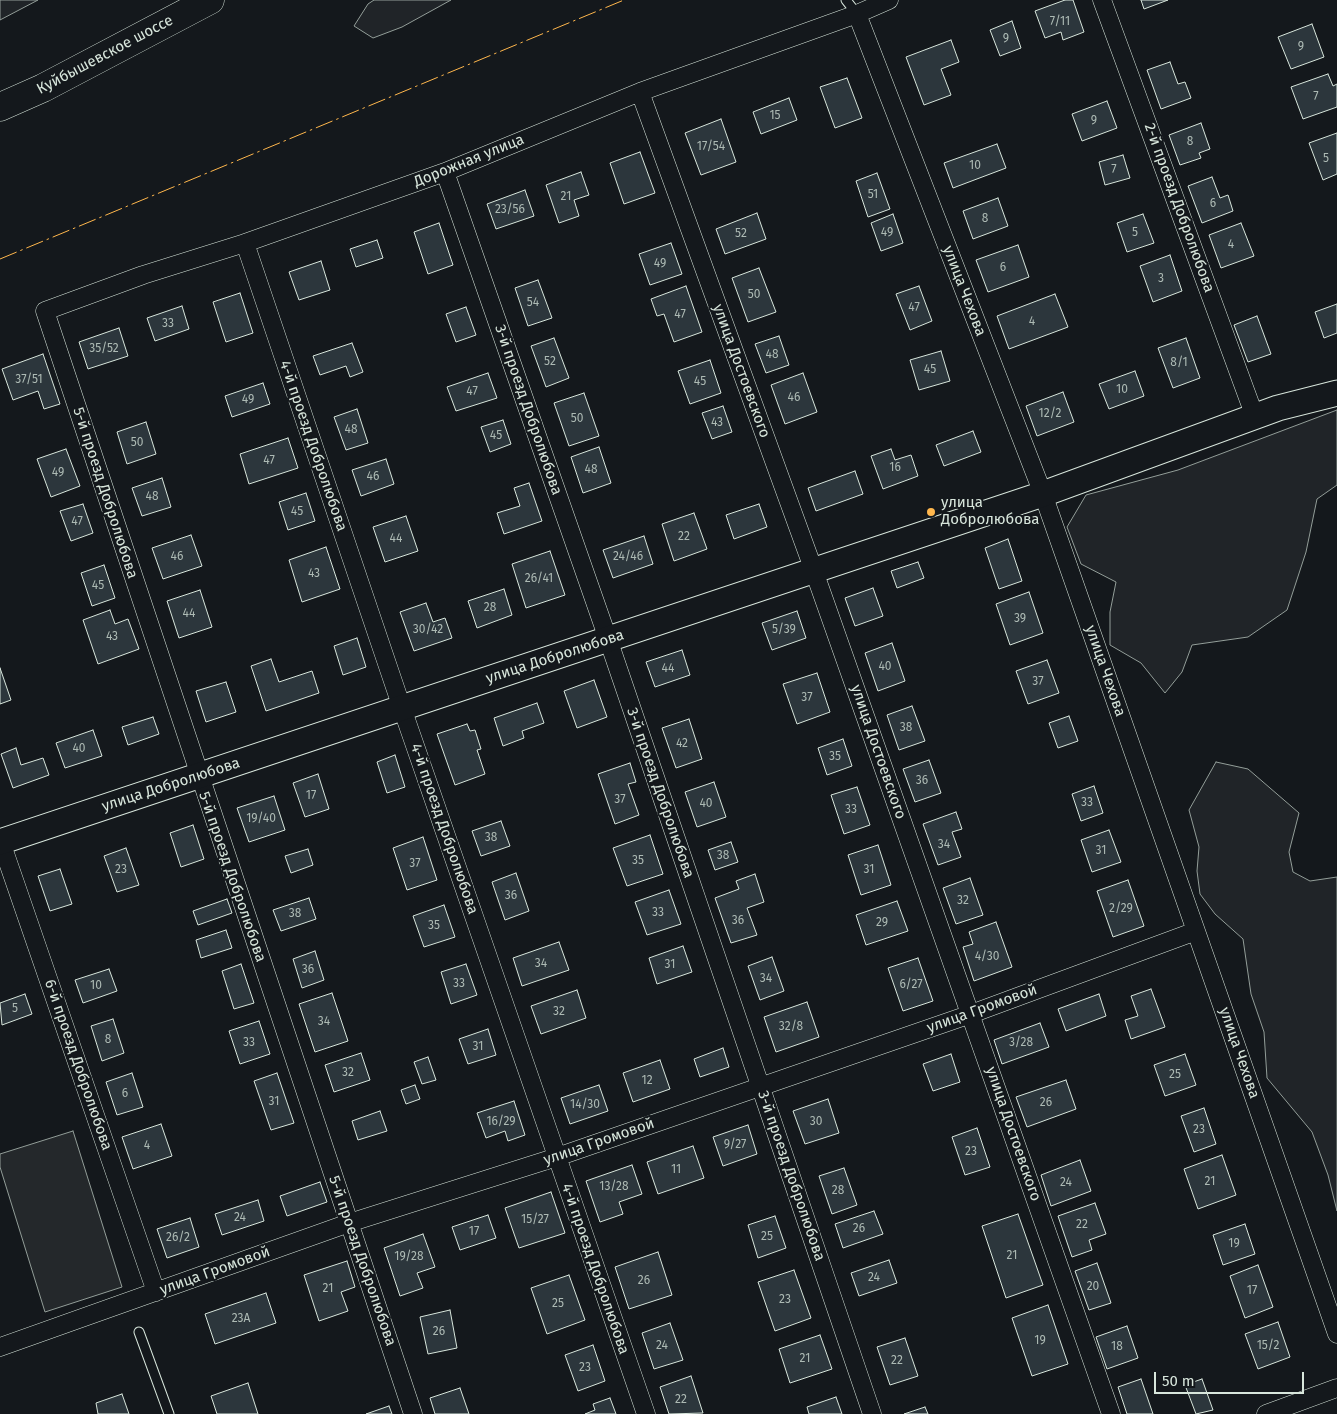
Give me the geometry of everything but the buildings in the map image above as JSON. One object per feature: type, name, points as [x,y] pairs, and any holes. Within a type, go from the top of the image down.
[{"type":"highway","name":"Куйбышевское шоссе","points":[[0,107],[43,88],[210,0]]},
{"type":"street","name":"Дорожная улица","points":[[45,311],[143,275],[245,243],[445,172],[640,92],[857,14],[889,0]]},
{"type":"street","name":"2-й проезд Добролюбова","points":[[1102,0],[1255,417]]},
{"type":"street","name":"улица Чехова","points":[[857,14],[1043,494],[1337,1334]]},
{"type":"street","name":"улица Достоевского","points":[[640,92],[814,571],[1111,1414]]},
{"type":"street","name":"3-й проезд Добролюбова","points":[[445,172],[608,640],[872,1414]]},
{"type":"street","name":"4-й проезд Добролюбова","points":[[245,243],[402,708],[646,1414]]},
{"type":"street","name":"5-й проезд Добролюбова","points":[[45,311],[198,776],[413,1414]]},
{"type":"street","name":"улица Добролюбова","points":[[0,841],[1043,494],[1255,417],[1337,393]]},
{"type":"street","name":"6-й проезд Добролюбова","points":[[0,841],[156,1292]]},
{"type":"street","name":"улица Громовой","points":[[0,1347],[349,1223],[557,1157],[970,1014],[1196,931]]},
{"type":"street","points":[[1266,1414],[1337,1388]]},
{"type":"lane","points":[[846,0],[857,14]]},
{"type":"lane","points":[[139,1332],[169,1414]]},
{"type":"shaded area","points":[[0,0],[38,0],[0,20]]},
{"type":"shaded area","points":[[374,0],[451,0],[402,27],[373,38],[354,26],[368,4]]},
{"type":"shaded area","points":[[1337,410],[1337,485],[1317,499],[1306,552],[1287,610],[1248,637],[1192,645],[1182,672],[1165,693],[1141,663],[1110,645],[1110,612],[1116,582],[1081,564],[1067,527],[1086,495],[1178,470]]},
{"type":"shaded area","points":[[1216,762],[1248,769],[1299,813],[1289,852],[1293,872],[1310,881],[1337,877],[1337,1211],[1328,1175],[1312,1132],[1267,1078],[1264,1032],[1251,994],[1243,939],[1215,914],[1200,894],[1197,871],[1199,847],[1189,810]]},
{"type":"shaded area","points":[[73,1131],[122,1287],[45,1312],[0,1167],[0,1154]]},
{"type":"power","points":[[0,259],[624,0]]},
{"type":"place","name":"улица Добролюбова","points":[[931,512]]}]
